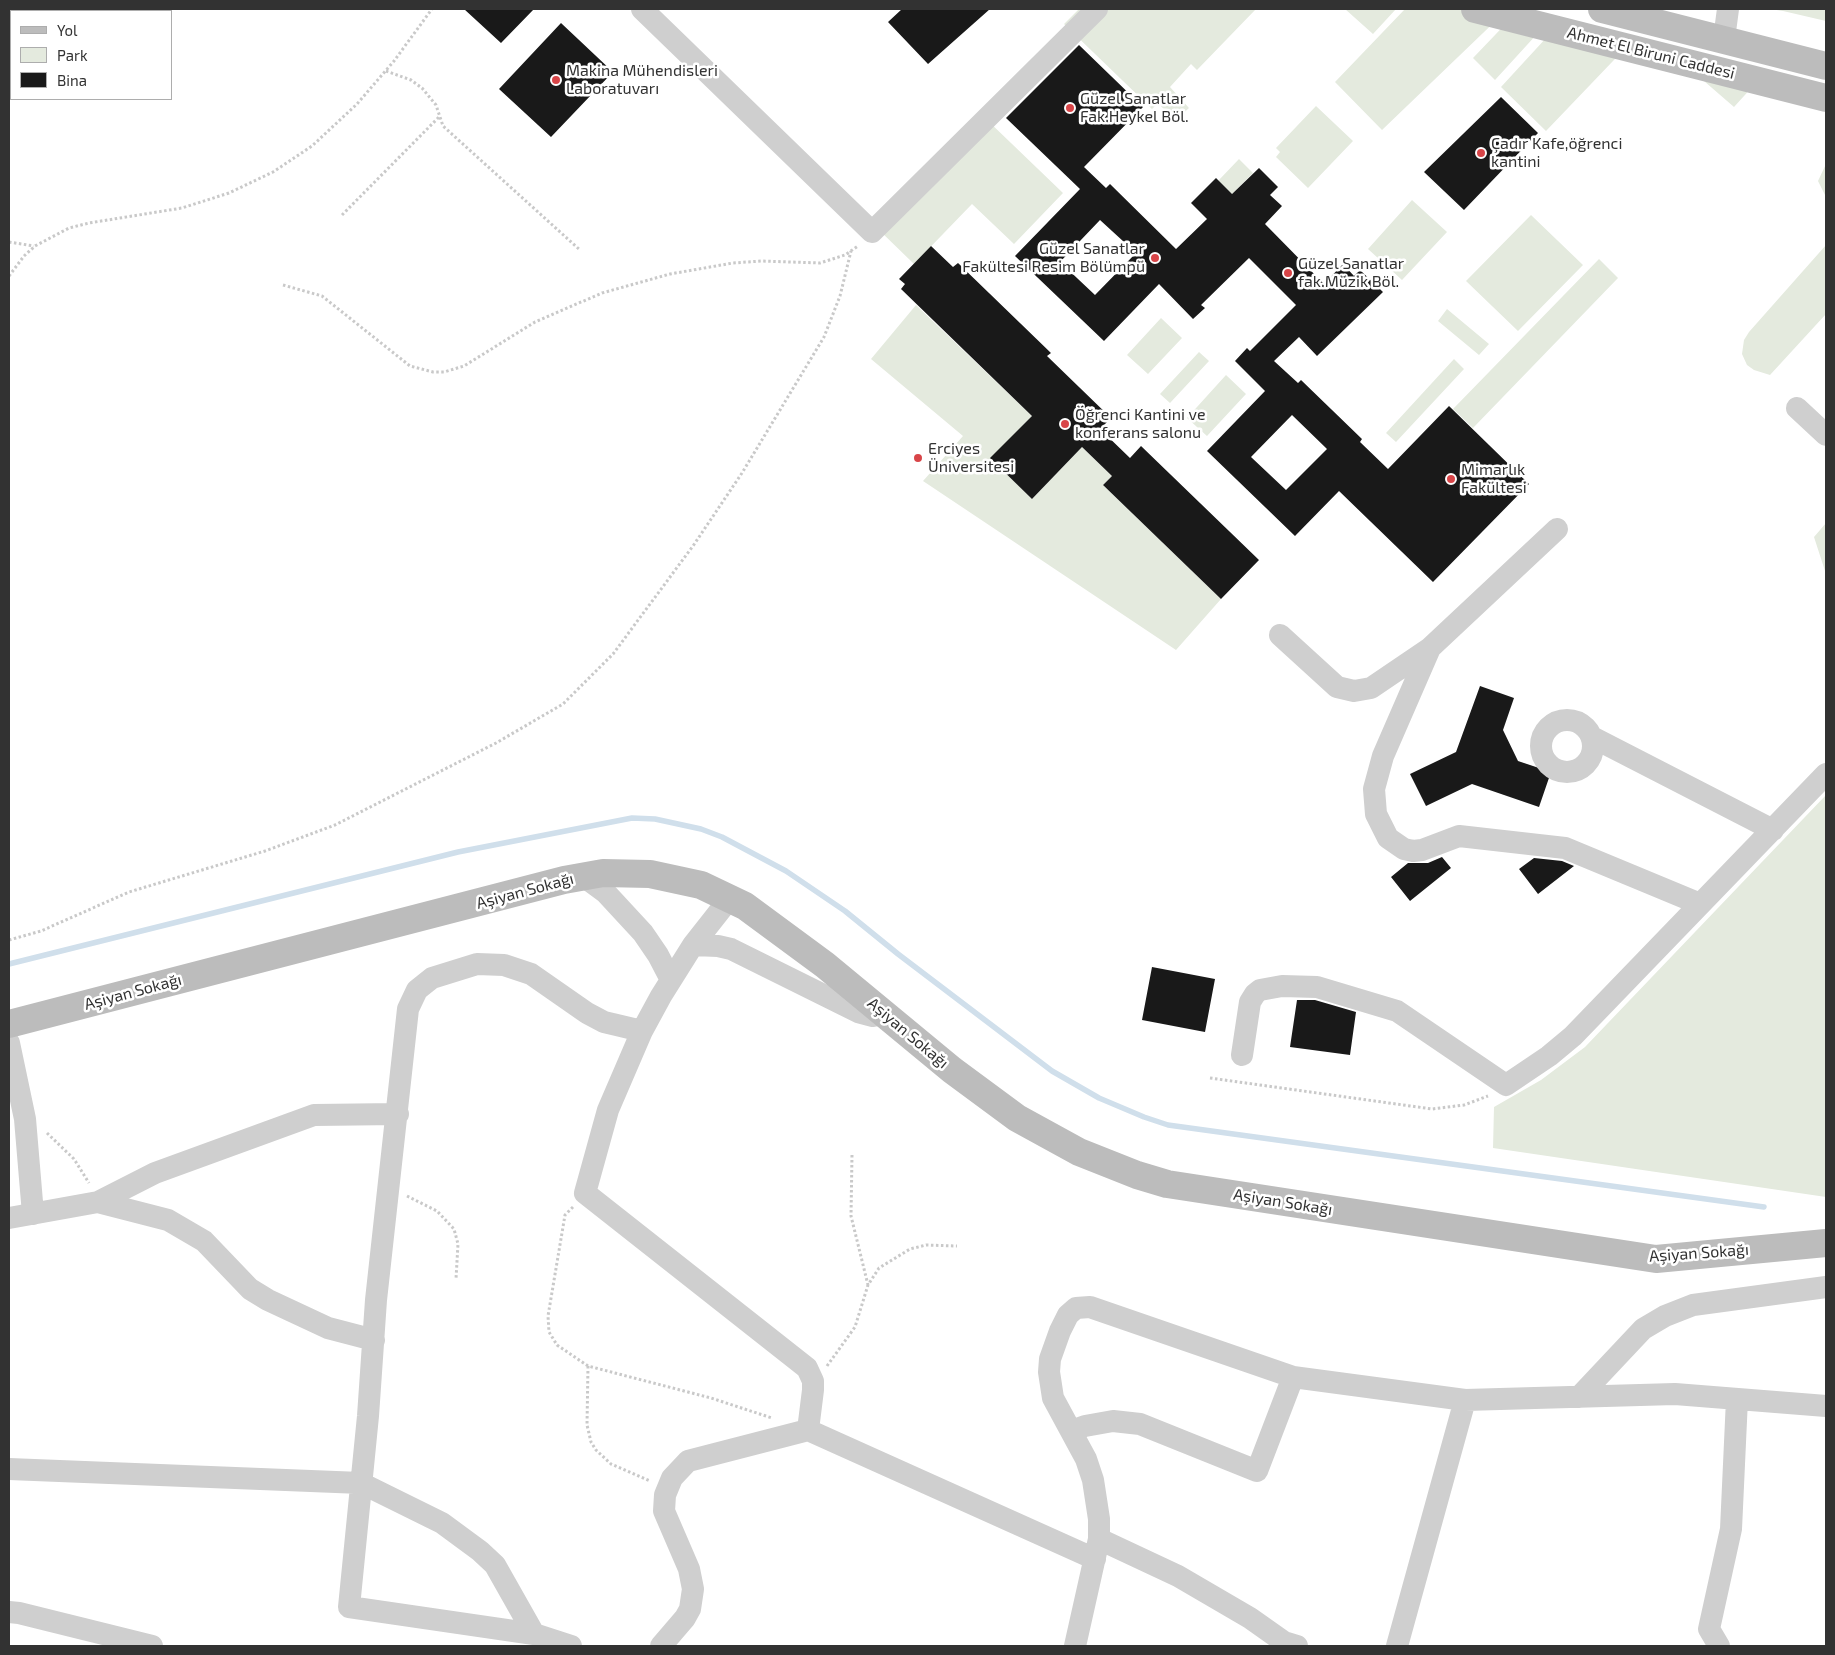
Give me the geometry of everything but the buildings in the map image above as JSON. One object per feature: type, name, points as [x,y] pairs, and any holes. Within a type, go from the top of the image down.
[{"type":"street","points":[[642,9],[872,232],[1097,9]]},
{"type":"street","name":"Ahmet El Biruni Caddesi","points":[[1475,9],[1826,98]]},
{"type":"street","name":"Ahmet El Biruni Caddesi","points":[[1602,9],[1826,66]]},
{"type":"street","points":[[1724,39],[1728,9]]},
{"type":"street","points":[[1797,408],[1826,435]]},
{"type":"street","points":[[1280,635],[1337,687],[1354,691],[1371,688],[1430,648],[1557,530]]},
{"type":"street","points":[[1430,648],[1383,756],[1374,788],[1376,814],[1388,838],[1404,849],[1413,850],[1422,850],[1459,836],[1565,848],[1700,904]]},
{"type":"street","points":[[1592,738],[1772,830]]},
{"type":"street","points":[[1242,1055],[1250,1002],[1255,994],[1260,990],[1282,986],[1317,987],[1397,1011],[1506,1085],[1549,1056],[1573,1036],[1826,774]]},
{"type":"street","name":"Aşiyan Sokağı","points":[[9,1024],[583,876],[624,872],[650,874],[689,881],[730,898],[796,942],[984,1095],[1017,1118],[1079,1152],[1137,1175],[1167,1184],[1656,1259],[1826,1243]]},
{"type":"street","points":[[583,876],[606,893],[643,933],[658,955],[670,980]]},
{"type":"street","points":[[730,898],[670,980],[642,1031],[608,1110],[585,1193],[802,1365],[813,1381],[808,1430]]},
{"type":"street","points":[[694,945],[712,945],[731,949],[858,1012],[873,1016],[884,1014]]},
{"type":"street","points":[[571,1646],[534,1634],[349,1607],[408,1009],[417,990],[424,983],[446,972],[477,964],[498,964],[516,968],[544,982],[564,999],[604,1022],[642,1031]]},
{"type":"street","points":[[9,1043],[25,1120],[33,1214]]},
{"type":"street","points":[[9,1218],[98,1202],[155,1173],[314,1115],[398,1114]]},
{"type":"street","points":[[98,1202],[161,1218],[181,1226],[204,1241],[250,1289],[268,1300],[328,1328],[374,1340]]},
{"type":"street","points":[[1579,1397],[1643,1329],[1672,1313],[1693,1305],[1826,1287]]},
{"type":"street","points":[[1075,1646],[1097,1549],[1097,1500],[1086,1459],[1053,1398],[1049,1372],[1050,1359],[1060,1331],[1072,1311],[1083,1306],[1293,1377],[1465,1400],[1675,1394],[1826,1406]]},
{"type":"street","points":[[1071,1432],[1085,1426],[1113,1421],[1140,1424],[1257,1471],[1293,1377]]},
{"type":"street","points":[[1719,1646],[1708,1629],[1731,1529],[1738,1399]]},
{"type":"street","points":[[1398,1646],[1465,1400]]},
{"type":"street","points":[[661,1646],[685,1618],[690,1609],[693,1589],[688,1569],[667,1522],[664,1500],[672,1478],[688,1461],[808,1430],[1097,1549],[1185,1580],[1250,1618],[1287,1645]]},
{"type":"street","points":[[9,1469],[361,1483],[442,1523],[480,1551],[495,1566],[534,1634]]},
{"type":"street","points":[[9,1612],[152,1646]]},
{"type":"path","points":[[9,276],[35,246],[69,228],[89,222],[182,208],[252,183],[273,172],[312,146],[357,104],[386,71],[432,9]]},
{"type":"path","points":[[386,71],[411,80],[422,88],[430,96],[440,115],[443,126],[580,250]]},
{"type":"path","points":[[342,215],[440,115]]},
{"type":"path","points":[[9,242],[35,246]]},
{"type":"path","points":[[9,940],[41,931],[129,892],[265,851],[311,835],[427,779],[563,704],[613,654],[693,546],[742,473],[824,337],[840,296],[851,251],[834,260],[820,263],[762,261],[733,263],[636,283],[568,307],[519,331],[464,366],[444,372],[421,370],[410,366],[322,296],[283,285]]},
{"type":"path","points":[[1210,1078],[1432,1109],[1464,1105],[1493,1094],[1506,1085]]},
{"type":"path","points":[[25,1120],[52,1137],[74,1159],[92,1187],[98,1202]]},
{"type":"path","points":[[852,1155],[851,1216],[868,1285]]},
{"type":"path","points":[[390,1188],[437,1211],[450,1222],[458,1244],[456,1279]]},
{"type":"path","points":[[585,1193],[566,1215],[548,1324],[549,1332],[557,1345],[588,1366],[711,1398],[808,1430]]},
{"type":"path","points":[[813,1381],[847,1340],[861,1313],[868,1285],[879,1268],[899,1254],[926,1245],[957,1246]]},
{"type":"path","points":[[588,1366],[587,1425],[596,1450],[611,1464],[667,1489]]},
{"type":"green space","points":[[1079,9],[1256,9],[1197,70],[1191,64],[1170,87],[1189,108],[1175,121],[1158,103],[1152,109],[1064,24]]},
{"type":"green space","points":[[1345,9],[1396,9],[1373,34]]},
{"type":"green space","points":[[1405,9],[1508,9],[1382,130],[1335,82]]},
{"type":"green space","points":[[1770,9],[1826,9],[1826,21],[1783,11]]},
{"type":"green space","points":[[1517,12],[1548,22],[1495,80],[1473,58]]},
{"type":"green space","points":[[1558,25],[1635,38],[1546,131],[1501,87]]},
{"type":"green space","points":[[1682,62],[1764,74],[1734,107]]},
{"type":"green space","points":[[1316,106],[1353,141],[1308,188],[1276,157],[1280,152],[1276,148]]},
{"type":"green space","points":[[985,118],[1063,193],[1014,244],[972,204],[914,264],[878,229]]},
{"type":"green space","points":[[1239,159],[1253,173],[1232,194],[1218,181]]},
{"type":"green space","points":[[1826,164],[1826,197],[1818,181]]},
{"type":"green space","points":[[1412,200],[1447,232],[1402,280],[1368,249]]},
{"type":"green space","points":[[1531,215],[1583,265],[1518,331],[1466,281]]},
{"type":"green space","points":[[1826,245],[1826,314],[1770,375],[1754,370],[1747,365],[1742,354],[1744,340]]},
{"type":"green space","points":[[1599,259],[1618,278],[1473,428],[1453,409]]},
{"type":"green space","points":[[916,305],[1032,416],[991,458],[1032,499],[1082,447],[1112,476],[1103,485],[1221,599],[1176,650],[923,481],[963,436],[871,359]]},
{"type":"green space","points":[[1447,309],[1489,344],[1479,355],[1438,321]]},
{"type":"green space","points":[[1161,318],[1182,338],[1148,374],[1127,355]]},
{"type":"green space","points":[[1199,352],[1209,361],[1170,403],[1160,394]]},
{"type":"green space","points":[[1454,359],[1464,369],[1396,442],[1386,433]]},
{"type":"green space","points":[[1226,375],[1246,394],[1207,436],[1187,418]]},
{"type":"green space","points":[[1826,523],[1826,574],[1814,537]]},
{"type":"green space","points":[[1826,795],[1826,1197],[1493,1148],[1494,1107],[1541,1080],[1585,1047]]},
{"type":"waterway","points":[[9,964],[458,852],[632,818],[655,819],[701,829],[722,837],[786,871],[845,911],[898,954],[1052,1071],[1099,1098],[1144,1117],[1168,1125],[1764,1207]]},
{"type":"place","name":"Makina Mühendisleri Laboratuvarı","points":[[556,80]]},
{"type":"place","name":"Güzel Sanatlar Fak.Heykel Böl.","points":[[1070,108]]},
{"type":"place","name":"Çadır Kafe,öğrenci kantini","points":[[1481,153]]},
{"type":"place","name":"Güzel Sanatlar Fakültesi Resim Bölümpü","points":[[1155,258]]},
{"type":"place","name":"Güzel Sanatlar fak.Müzik Böl.","points":[[1288,273]]},
{"type":"place","name":"Öğrenci Kantini ve konferans salonu","points":[[1065,424]]},
{"type":"place","name":"Erciyes Üniversitesi","points":[[918,458]]},
{"type":"place","name":"Mimarlık Fakültesi","points":[[1451,479]]}]
